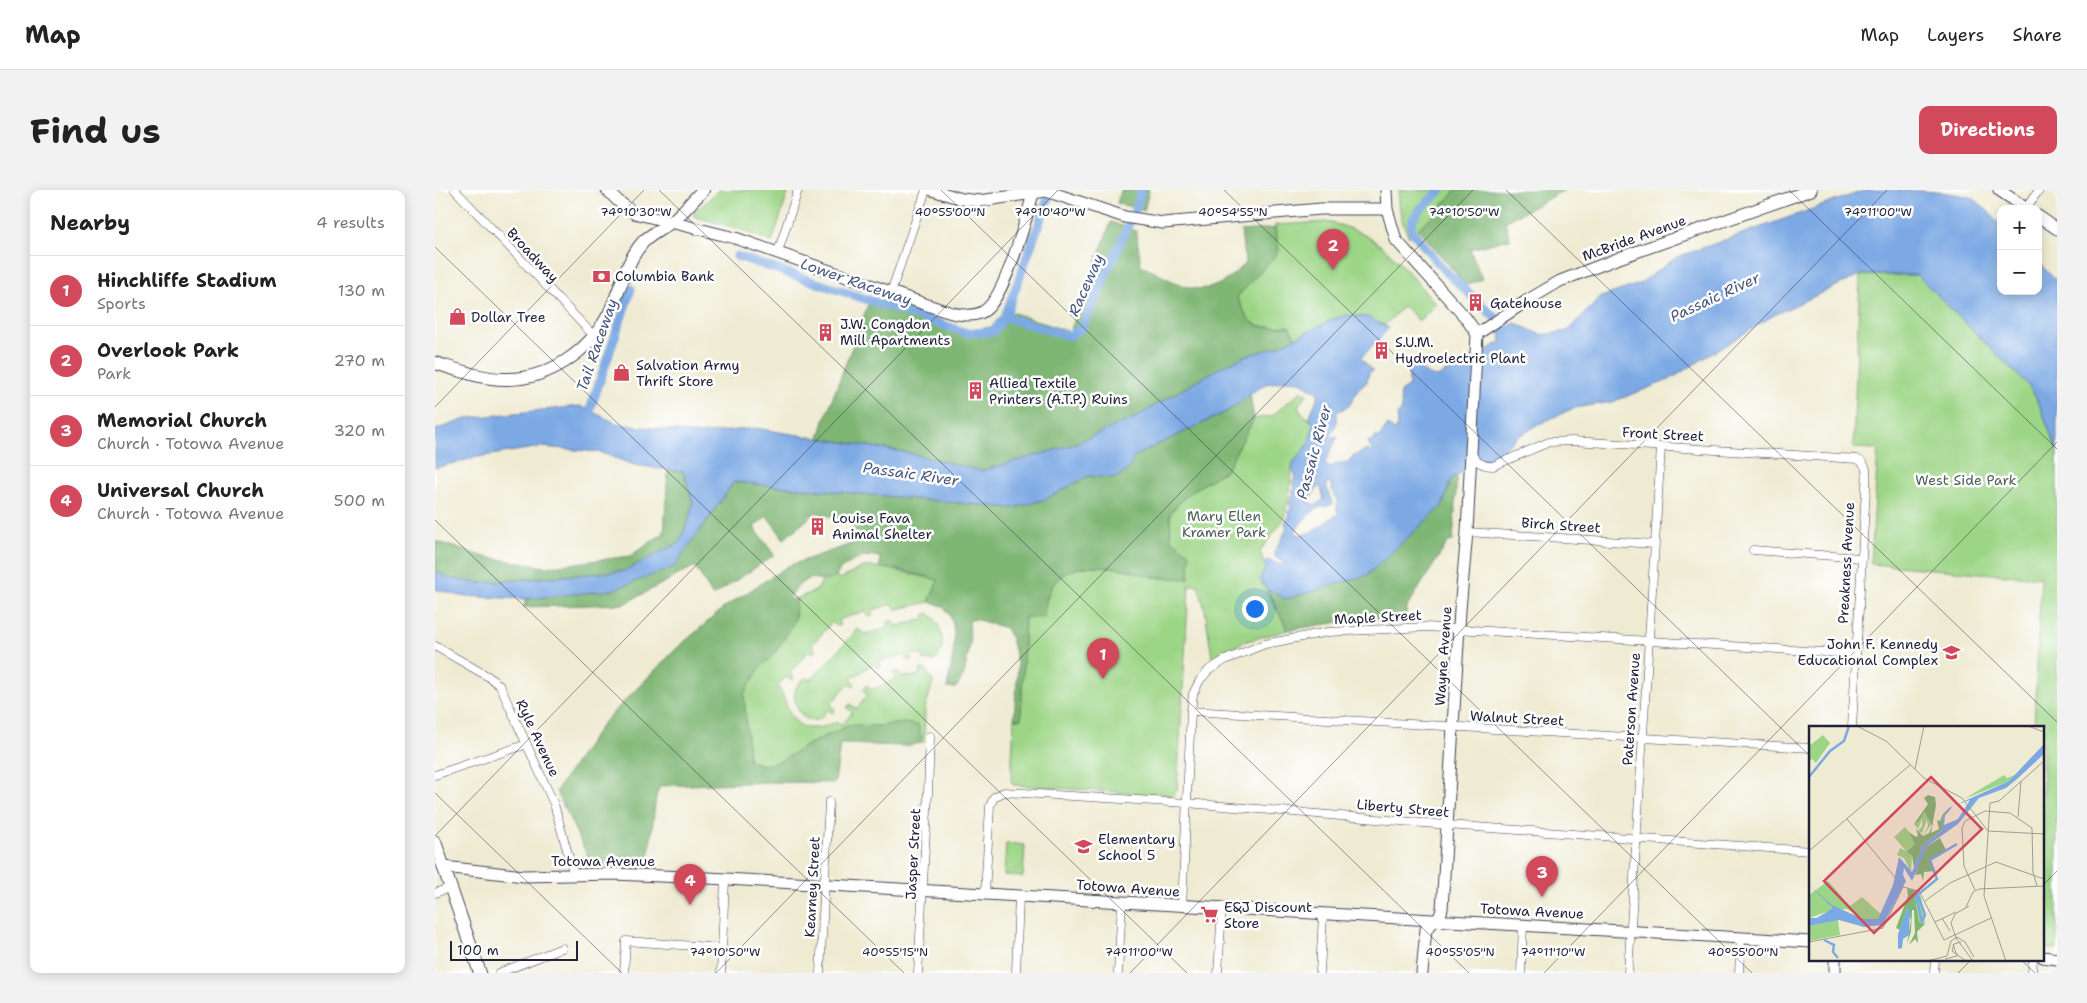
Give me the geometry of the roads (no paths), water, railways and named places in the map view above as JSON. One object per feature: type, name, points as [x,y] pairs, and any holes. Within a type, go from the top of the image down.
[{"type":"main road","points":[[435,363],[473,374],[497,378],[527,376],[559,365],[577,353],[594,336],[609,313],[631,261],[643,242],[672,222],[703,190]]},
{"type":"main road","points":[[435,842],[480,973]]},
{"type":"street","name":"Broadway","points":[[455,190],[594,336]]},
{"type":"street","points":[[607,190],[627,209],[634,212],[714,232],[778,252],[948,312],[963,315],[983,312],[991,305],[1002,286],[1034,191]]},
{"type":"street","points":[[778,252],[798,190]]},
{"type":"street","points":[[891,292],[926,190]]},
{"type":"street","points":[[932,190],[962,199],[980,201],[1034,191],[1052,192],[1140,221],[1169,223],[1321,209],[1387,209]]},
{"type":"street","points":[[1387,190],[1387,209],[1396,240],[1465,317],[1477,334]]},
{"type":"street","name":"McBride Avenue","points":[[1477,334],[1560,281],[1619,258],[1811,190]]},
{"type":"street","points":[[1999,190],[2022,205]]},
{"type":"street","points":[[2029,205],[2039,190]]},
{"type":"street","points":[[2042,219],[2057,229]]},
{"type":"street","name":"Wayne Avenue","points":[[1422,973],[1425,932],[1433,920],[1439,916],[1442,909],[1467,532],[1477,334]]},
{"type":"street","name":"Front Street","points":[[1471,453],[1479,463],[1487,466],[1499,464],[1549,442],[1801,454],[1857,459],[1863,462]]},
{"type":"street","name":"Paterson Avenue","points":[[1628,973],[1647,642],[1661,447]]},
{"type":"street","name":"Preakness Avenue","points":[[1852,726],[1867,470],[1863,462]]},
{"type":"street","name":"Birch Street","points":[[1467,532],[1654,544]]},
{"type":"street","points":[[1753,550],[1861,558]]},
{"type":"street","name":"Maple Street","points":[[1181,907],[1193,694],[1209,670],[1225,660],[1265,644],[1328,632],[1426,627],[1856,654]]},
{"type":"street","name":"Ryle Avenue","points":[[435,646],[496,682],[554,804],[574,875]]},
{"type":"street","name":"Walnut Street","points":[[1191,711],[1809,748]]},
{"type":"street","name":"Jasper Street","points":[[919,973],[930,736]]},
{"type":"street","points":[[435,775],[527,744]]},
{"type":"street","name":"Liberty Street","points":[[985,894],[990,806],[994,798],[1004,792],[1187,803],[1447,825],[1809,851]]},
{"type":"street","name":"Kearney Street","points":[[820,973],[829,802]]},
{"type":"street","name":"Totowa Avenue","points":[[444,867],[524,876],[613,874],[725,879],[1181,907],[1809,942]]},
{"type":"street","points":[[721,973],[725,879]]},
{"type":"street","points":[[435,893],[452,887]]},
{"type":"street","points":[[1015,973],[1019,896]]},
{"type":"street","points":[[1118,973],[1122,903]]},
{"type":"street","points":[[1218,973],[1222,909]]},
{"type":"street","points":[[1320,973],[1323,914]]},
{"type":"street","points":[[1521,973],[1523,926]]},
{"type":"street","points":[[1739,973],[1741,938]]},
{"type":"street","points":[[624,973],[626,941],[722,948]]},
{"type":"street","points":[[499,973],[562,948]]},
{"type":"street","points":[[1835,960],[1835,973]]},
{"type":"street","points":[[1934,973],[1935,960]]},
{"type":"street","points":[[2033,960],[2033,973]]},
{"type":"water","name":"Passaic River","points":[[1866,190],[1950,193],[1973,198],[1997,221],[1997,295],[2042,295],[2042,266],[2057,281],[2057,450],[2038,401],[2029,386],[1917,275],[1860,275],[1774,315],[1669,380],[1612,402],[1574,408],[1539,424],[1516,438],[1495,457],[1452,478],[1442,506],[1367,575],[1286,599],[1267,589],[1260,579],[1266,567],[1264,563],[1268,560],[1280,565],[1286,563],[1277,559],[1274,553],[1287,529],[1285,523],[1290,515],[1288,512],[1291,508],[1289,502],[1293,496],[1295,488],[1293,483],[1296,476],[1292,470],[1293,463],[1308,445],[1314,424],[1309,418],[1319,394],[1299,381],[1290,380],[1265,384],[1226,412],[1134,456],[1129,469],[1116,478],[1088,476],[1046,499],[1013,508],[734,482],[674,567],[612,590],[526,599],[461,596],[435,589],[435,571],[451,579],[481,583],[624,571],[679,543],[689,519],[693,503],[684,472],[634,465],[599,452],[541,447],[478,457],[435,468],[435,430],[469,418],[580,406],[618,424],[700,434],[755,428],[904,452],[981,471],[1069,446],[1136,417],[1221,367],[1245,356],[1277,347],[1333,319],[1346,315],[1368,317],[1389,328],[1361,358],[1373,371],[1369,372],[1367,382],[1358,390],[1349,406],[1337,412],[1337,423],[1329,437],[1338,436],[1325,463],[1330,468],[1338,463],[1348,462],[1353,456],[1367,450],[1371,452],[1372,450],[1368,442],[1375,439],[1376,436],[1379,438],[1388,425],[1395,431],[1398,425],[1397,414],[1402,411],[1400,392],[1409,386],[1408,359],[1426,373],[1437,377],[1501,342],[1500,332],[1515,323],[1541,335],[1567,331],[1601,297],[1639,284],[1677,257]],"holes":[[[1330,482],[1337,500],[1337,511],[1339,513],[1316,530],[1299,535],[1295,532],[1309,515],[1319,508],[1331,505],[1326,485]],[[1320,485],[1324,499],[1315,506],[1310,502],[1311,497]]]},
{"type":"waterway","name":"Raceway","points":[[737,256],[967,333],[993,332],[1005,317],[1069,336],[1082,328],[1136,208],[1141,190]]},
{"type":"waterway","name":"Raceway","points":[[1441,190],[1416,214],[1411,225],[1412,231],[1443,269],[1505,327]]},
{"type":"waterway","points":[[1005,317],[1048,199]]},
{"type":"waterway","name":"Tail Raceway","points":[[590,410],[631,289]]},
{"type":"place","name":"Overlook Park","points":[[1333,270]]},
{"type":"place","name":"Columbia Bank","points":[[601,276]]},
{"type":"place","name":"Gatehouse","points":[[1476,303]]},
{"type":"place","name":"Dollar Tree","points":[[457,317]]},
{"type":"place","name":"J.W. Congdon Mill Apartments","points":[[826,332]]},
{"type":"place","name":"S.U.M. Hydroelectric Plant","points":[[1381,350]]},
{"type":"place","name":"Salvation Army Thrift Store","points":[[622,373]]},
{"type":"place","name":"Allied Textile Printers (A.T.P.) Ruins","points":[[975,391]]},
{"type":"place","name":"Louise Fava Animal Shelter","points":[[818,526]]},
{"type":"place","name":"John F. Kennedy Educational Complex","points":[[1952,652]]},
{"type":"place","name":"Hinchliffe Stadium","points":[[1103,679]]},
{"type":"place","name":"Elementary School 5","points":[[1084,847]]},
{"type":"place","name":"Memorial Church","points":[[1542,897]]},
{"type":"place","name":"Universal Church","points":[[690,905]]},
{"type":"place","name":"E&J Discount Store","points":[[1210,915]]},
{"type":"water label","name":"Lower Raceway","points":[[856,282]]},
{"type":"park label","name":"West Side Park","points":[[1966,480]]},
{"type":"park label","name":"Mary Ellen Kramer Park","points":[[1224,524]]}]
